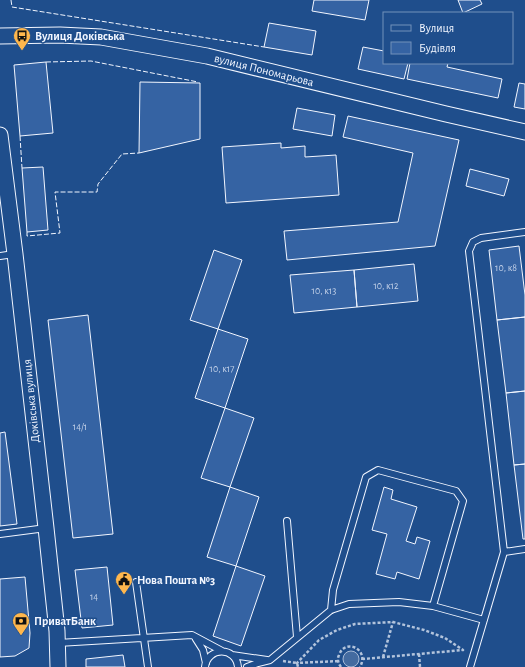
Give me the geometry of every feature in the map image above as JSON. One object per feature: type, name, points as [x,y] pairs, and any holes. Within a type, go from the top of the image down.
[{"type":"street","name":"вулиця Пономарьова","points":[[0,36],[60,34],[101,36],[207,56],[525,132]]},
{"type":"street","name":"Доківська вулиця","points":[[0,136],[7,255],[46,528],[56,625],[57,643],[55,666]]},
{"type":"lane","points":[[470,667],[504,552],[469,251],[473,242],[481,238],[525,232]]},
{"type":"lane","points":[[330,610],[333,590],[366,477],[378,470],[456,491],[463,501],[432,606]]},
{"type":"lane","points":[[287,521],[297,637]]},
{"type":"lane","points":[[0,534],[46,528]]},
{"type":"lane","points":[[504,552],[525,549]]},
{"type":"lane","points":[[136,582],[148,667]]},
{"type":"lane","points":[[248,667],[270,660],[330,610],[349,604],[400,602],[432,606],[484,620]]},
{"type":"lane","points":[[57,643],[192,635],[232,655],[236,658],[238,667]]},
{"type":"lane","points":[[192,635],[198,641],[203,650],[205,665]]},
{"type":"lane","points":[[205,665],[212,655],[216,652],[222,651]]},
{"type":"lane","points":[[232,655],[270,660]]},
{"type":"path","points":[[383,657],[394,622]]},
{"type":"path","points":[[297,663],[319,640],[337,630],[355,624],[394,622],[424,630],[445,638],[464,650],[363,659]]},
{"type":"path","points":[[341,667],[338,661],[341,650],[352,646],[357,648],[362,655],[363,659],[360,667]]},
{"type":"path","points":[[419,654],[420,667]]},
{"type":"path","points":[[270,660],[297,663],[338,661]]},
{"type":"path","points":[[297,663],[298,667]]},
{"type":"water","points":[[348,651],[354,651],[359,656],[357,665],[354,667],[348,667],[343,662],[343,656]]},
{"type":"building","points":[[314,0],[369,0],[365,20],[312,11]]},
{"type":"building","points":[[458,0],[480,0],[482,4],[463,12]]},
{"type":"building","points":[[269,23],[316,31],[312,55],[264,47]]},
{"type":"building","points":[[363,47],[383,51],[383,64],[408,64],[404,79],[358,69]]},
{"type":"building","points":[[46,62],[53,133],[20,136],[14,65]]},
{"type":"building","points":[[410,64],[448,64],[447,67],[502,79],[498,98],[407,79]]},
{"type":"building","points":[[140,82],[200,83],[200,139],[139,153]]},
{"type":"building","points":[[519,83],[525,84],[525,109],[514,107]]},
{"type":"building","points":[[297,108],[335,115],[332,136],[293,129]]},
{"type":"building","points":[[348,116],[459,140],[435,246],[287,260],[284,231],[398,222],[413,153],[343,137]]},
{"type":"building","points":[[281,143],[281,148],[305,146],[305,157],[336,155],[339,195],[226,203],[222,147]]},
{"type":"building","points":[[43,167],[48,230],[27,232],[22,168]]},
{"type":"building","points":[[470,169],[509,179],[504,196],[466,186]]},
{"type":"building","points":[[519,246],[525,295],[525,317],[497,320],[489,250]]},
{"type":"building","points":[[214,250],[242,260],[218,329],[190,320]]},
{"type":"building","points":[[414,264],[418,301],[357,307],[354,270]]},
{"type":"building","points":[[354,270],[357,307],[294,313],[290,275]]},
{"type":"building","points":[[88,315],[113,534],[73,538],[48,320]]},
{"type":"building","points":[[525,317],[525,391],[506,393],[497,320]]},
{"type":"building","points":[[218,329],[248,339],[225,408],[195,398]]},
{"type":"building","points":[[525,391],[525,464],[514,465],[506,393]]},
{"type":"building","points":[[225,408],[254,418],[230,487],[201,478]]},
{"type":"building","points":[[5,432],[17,524],[0,526],[0,433]]},
{"type":"building","points":[[525,464],[525,539],[523,539],[514,465]]},
{"type":"building","points":[[230,487],[259,497],[236,566],[207,557]]},
{"type":"building","points":[[384,487],[393,490],[391,499],[417,507],[406,541],[415,544],[417,537],[430,541],[419,579],[397,572],[395,579],[376,574],[387,534],[372,530]]},
{"type":"building","points":[[236,566],[265,576],[241,646],[213,636]]},
{"type":"building","points":[[107,567],[113,625],[82,628],[75,570]]},
{"type":"building","points":[[25,577],[30,633],[29,648],[15,656],[0,657],[0,579]]},
{"type":"building","points":[[123,655],[125,667],[86,667],[86,659]]},
{"type":"fence","points":[[11,0],[12,7],[264,47]]},
{"type":"fence","points":[[46,62],[91,61],[198,82]]},
{"type":"fence","points":[[20,136],[22,168]]},
{"type":"fence","points":[[27,232],[27,236],[60,233],[55,192],[97,192],[98,184],[122,154],[139,153]]},
{"type":"place","name":"Вулиця Доківська","points":[[22,51]]},
{"type":"place","name":"Нова Пошта №3","points":[[124,595]]},
{"type":"place","name":"ПриватБанк","points":[[21,636]]}]
